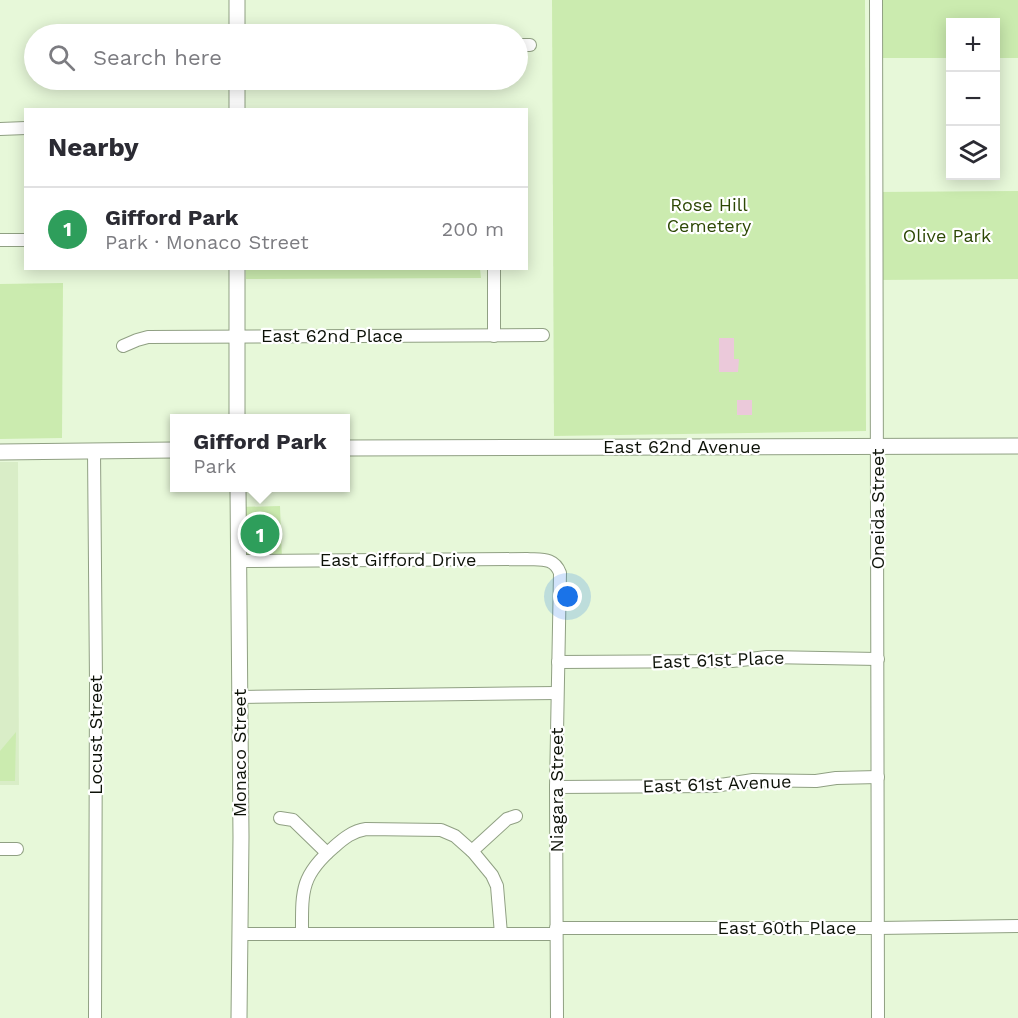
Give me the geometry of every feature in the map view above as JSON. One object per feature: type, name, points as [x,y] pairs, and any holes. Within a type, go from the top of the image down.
[{"type":"street","points":[[237,0],[237,24]]},
{"type":"street","name":"Oneida Street","points":[[876,0],[878,1018]]},
{"type":"street","points":[[237,90],[237,108]]},
{"type":"street","points":[[0,129],[24,128]]},
{"type":"street","points":[[0,240],[24,240]]},
{"type":"street","points":[[237,270],[237,414]]},
{"type":"street","points":[[494,270],[494,336]]},
{"type":"street","name":"East 62nd Place","points":[[123,346],[148,337],[543,335]]},
{"type":"street","name":"East 62nd Avenue","points":[[350,448],[1018,446]]},
{"type":"street","points":[[0,452],[170,450]]},
{"type":"street","name":"Locust Street","points":[[94,451],[95,1018]]},
{"type":"street","name":"Monaco Street","points":[[238,492],[239,1018]]},
{"type":"street","name":"East Gifford Drive","points":[[240,561],[527,559],[546,560],[555,564]]},
{"type":"street","name":"Niagara Street","points":[[555,564],[560,573],[556,787],[557,1018]]},
{"type":"street","name":"East 61st Place","points":[[558,662],[732,661],[767,657],[878,659]]},
{"type":"street","points":[[240,697],[557,693]]},
{"type":"street","name":"East 61st Avenue","points":[[556,787],[714,786],[753,780],[816,781],[878,777]]},
{"type":"street","points":[[472,851],[507,819],[516,816]]},
{"type":"street","points":[[280,818],[293,820],[327,853]]},
{"type":"street","points":[[302,934],[302,898],[307,878],[322,857],[346,836],[357,830],[366,829],[441,830],[455,836],[472,851],[492,875],[497,886],[501,934]]},
{"type":"street","points":[[0,849],[17,849]]},
{"type":"street","name":"East 60th Place","points":[[240,934],[501,934],[556,931],[1018,926]]},
{"type":"shaded area","points":[[0,462],[18,462],[19,785],[0,785]]},
{"type":"green space","name":"Rose Hill Cemetery","points":[[552,0],[865,0],[866,431],[554,436]]},
{"type":"green space","points":[[876,0],[1018,0],[1018,58],[1000,58],[1000,18],[946,18],[946,58],[876,58]]},
{"type":"green space","name":"Olive Park","points":[[1018,191],[1018,279],[877,280],[877,192]]},
{"type":"green space","points":[[246,270],[480,270],[481,278],[246,279]]},
{"type":"green space","points":[[63,283],[62,438],[0,439],[0,284]]},
{"type":"green space","points":[[280,506],[282,560],[240,561],[239,507]]},
{"type":"green space","points":[[16,732],[15,781],[0,781],[0,751]]},
{"type":"building","points":[[719,338],[734,338],[734,359],[739,359],[738,372],[719,372]]},
{"type":"building","points":[[737,400],[752,400],[752,415],[737,415]]},
{"type":"place","name":"Gifford Park","points":[[260,534]]}]
